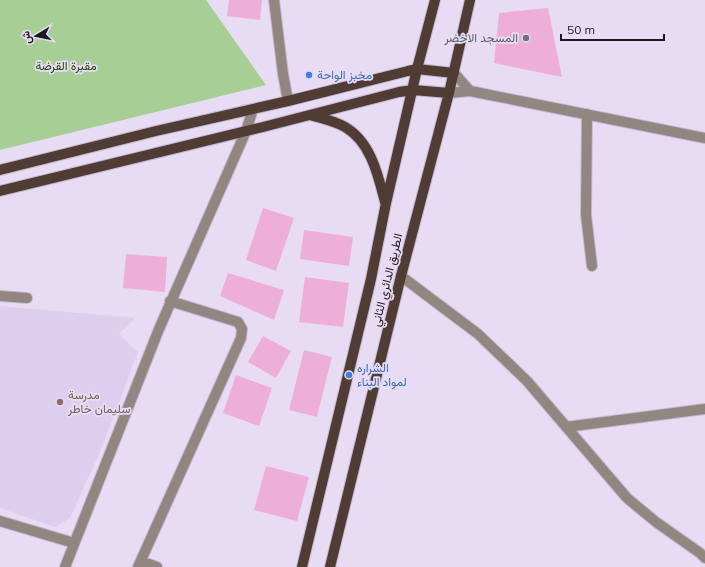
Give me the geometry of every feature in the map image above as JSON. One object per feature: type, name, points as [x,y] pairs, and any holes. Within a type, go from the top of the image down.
[{"type":"main road","name":"الطريق الدائري الثاني","points":[[302,567],[371,279],[386,204],[417,69],[435,0]]},
{"type":"main road","name":"الطريق الدائري الثاني","points":[[330,567],[401,276],[454,73],[470,0]]},
{"type":"main road","points":[[0,170],[417,69],[454,73]]},
{"type":"main road","points":[[0,191],[413,90],[449,93]]},
{"type":"main road","points":[[310,115],[346,128],[357,136],[366,148],[373,162],[378,174],[386,204]]},
{"type":"street","points":[[274,0],[283,74],[288,101]]},
{"type":"street","points":[[454,73],[470,91]]},
{"type":"street","points":[[449,93],[470,91],[705,138]]},
{"type":"street","points":[[65,567],[170,301],[246,131],[253,109]]},
{"type":"street","points":[[587,114],[586,215],[592,266]]},
{"type":"street","points":[[401,276],[478,334],[527,381],[627,498],[656,522],[705,558]]},
{"type":"street","points":[[0,296],[27,298]]},
{"type":"street","points":[[157,567],[139,564],[241,338],[242,329],[238,322],[170,301]]},
{"type":"street","points":[[566,427],[705,409]]},
{"type":"street","points":[[0,521],[74,543]]},
{"type":"shaded area","name":"مدرسة سليمان خاطر","points":[[0,306],[135,318],[119,334],[138,352],[100,452],[70,518],[55,527],[0,508]]},
{"type":"green space","name":"مقبرة القرضة","points":[[0,0],[206,0],[266,85],[0,150]]},
{"type":"building","points":[[229,0],[262,0],[260,20],[227,16]]},
{"type":"building","name":"المسجد الاخضر","points":[[548,8],[562,77],[494,63],[499,13]]},
{"type":"building","points":[[263,208],[294,218],[276,271],[246,260]]},
{"type":"building","points":[[304,230],[353,237],[349,266],[300,259]]},
{"type":"building","points":[[126,254],[167,257],[165,292],[123,288]]},
{"type":"building","points":[[228,273],[284,290],[274,320],[220,296]]},
{"type":"building","points":[[305,277],[349,283],[343,327],[299,322]]},
{"type":"building","points":[[263,336],[291,351],[276,378],[248,362]]},
{"type":"building","points":[[304,350],[332,357],[317,417],[289,410]]},
{"type":"building","points":[[236,375],[272,388],[259,426],[223,413]]},
{"type":"building","points":[[266,466],[309,477],[297,521],[254,510]]},
{"type":"place","name":"المسجد الاخضر","points":[[526,38]]},
{"type":"place","name":"مخبز الواحة","points":[[309,75]]},
{"type":"place","name":"الشراره لمواد البناء","points":[[349,375]]},
{"type":"place","name":"مدرسة سليمان خاطر","points":[[60,402]]}]
